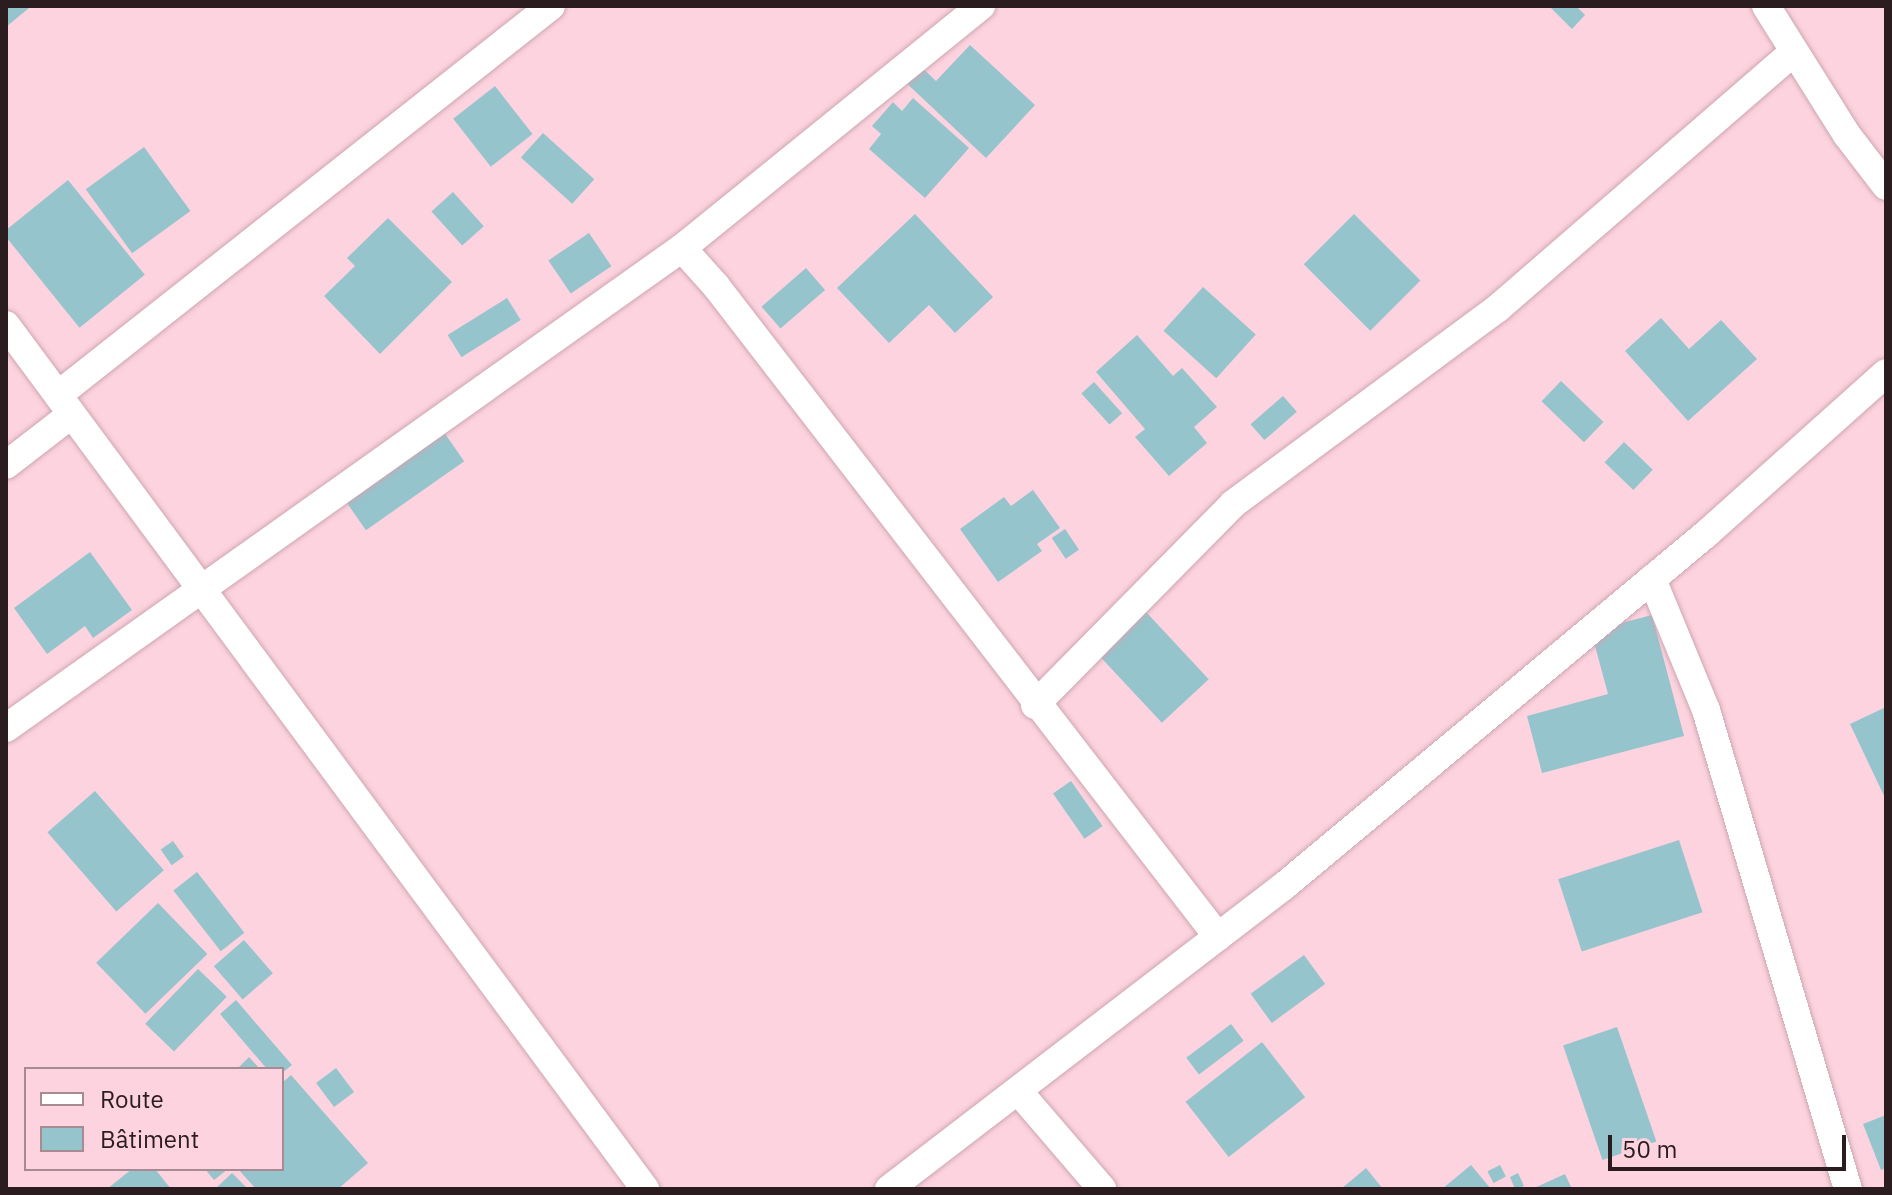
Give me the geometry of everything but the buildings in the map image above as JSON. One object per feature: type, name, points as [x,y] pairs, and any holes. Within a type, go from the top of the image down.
[{"type":"street","points":[[6,465],[65,405],[551,6]]},
{"type":"street","points":[[6,728],[682,248],[981,6]]},
{"type":"street","points":[[1766,6],[1886,186]]},
{"type":"street","points":[[1035,705],[1233,504],[1507,301],[1794,52]]},
{"type":"street","points":[[682,248],[726,298],[1035,705],[1218,937]]},
{"type":"street","points":[[6,325],[199,591],[645,1189]]},
{"type":"street","points":[[889,1189],[1218,937],[1652,579],[1885,376]]},
{"type":"street","points":[[1652,579],[1706,710],[1848,1189]]},
{"type":"street","points":[[1019,1092],[1102,1189]]}]
